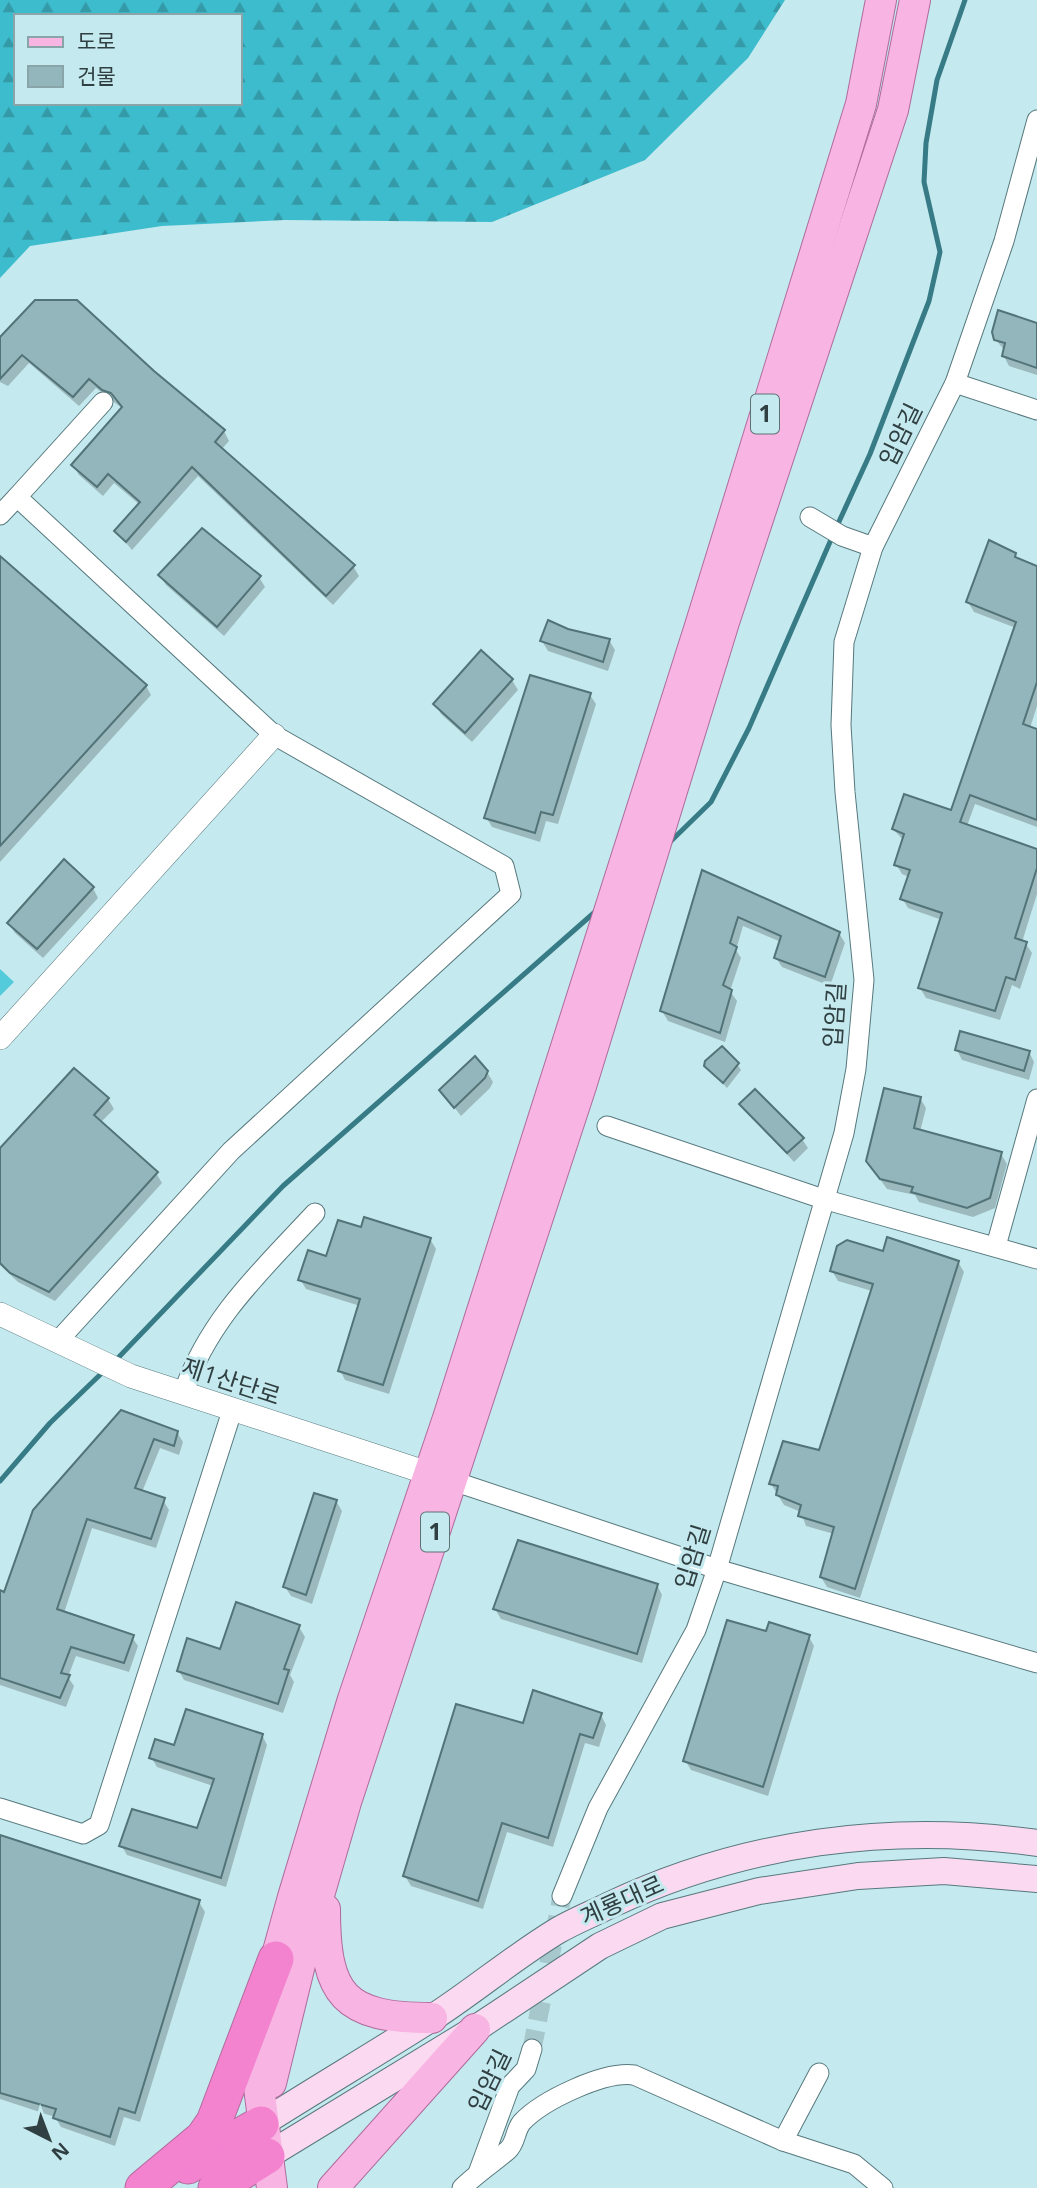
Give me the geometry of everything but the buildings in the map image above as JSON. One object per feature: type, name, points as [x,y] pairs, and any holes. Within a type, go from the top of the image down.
[{"type":"highway","points":[[143,2188],[203,2138],[214,2122],[276,1959]]},
{"type":"highway","points":[[150,2188],[267,2156]]},
{"type":"highway","points":[[216,2188],[267,2156]]},
{"type":"main road","name":"1","points":[[267,2156],[289,2006],[325,1874],[395,1651],[441,1477],[588,981],[861,104],[881,0]]},
{"type":"main road","name":"1","points":[[267,2156],[257,2073],[261,2013],[353,1699],[441,1477],[625,944],[724,622],[893,110],[915,0]]},
{"type":"main road","name":"계룡대로","points":[[267,2156],[432,2018],[558,1930],[646,1888],[724,1863],[804,1843],[895,1834],[990,1836],[1037,1843]]},
{"type":"main road","name":"계룡대로","points":[[267,2156],[475,2029],[600,1946],[662,1916],[759,1891],[858,1876],[944,1871],[1037,1879]]},
{"type":"main road","points":[[325,1874],[326,1960],[338,1989],[362,2008],[390,2018],[432,2018]]},
{"type":"main road","points":[[333,2188],[475,2029]]},
{"type":"street","name":"입암길","points":[[562,1896],[598,1808],[696,1630],[717,1569],[844,1133],[856,1069],[864,981],[848,840],[841,725],[844,642],[873,547],[955,383],[1004,241],[1037,120]]},
{"type":"street","points":[[955,383],[1037,410]]},
{"type":"street","points":[[0,515],[103,402]]},
{"type":"street","points":[[17,497],[274,735],[504,866],[511,894],[231,1151],[57,1342]]},
{"type":"street","points":[[810,517],[836,533],[873,547]]},
{"type":"street","points":[[0,1038],[274,735]]},
{"type":"street","points":[[996,1246],[1037,1099]]},
{"type":"street","points":[[607,1126],[823,1199],[1037,1259]]},
{"type":"street","points":[[183,1394],[195,1360],[215,1325],[315,1213]]},
{"type":"street","name":"제1산단로","points":[[0,1314],[131,1376],[441,1477]]},
{"type":"street","points":[[0,1808],[83,1833],[99,1825],[232,1411]]},
{"type":"street","points":[[441,1477],[717,1569],[1037,1663]]},
{"type":"street","name":"입암길","points":[[479,2181],[510,2087],[526,2069],[532,2049]]},
{"type":"street","points":[[462,2188],[479,2181],[511,2148],[520,2123],[531,2115],[601,2077],[621,2073],[634,2075],[783,2141],[854,2164],[883,2188]]},
{"type":"street","points":[[783,2141],[820,2073]]},
{"type":"green space","points":[[0,0],[785,0],[748,58],[645,160],[492,222],[284,220],[162,226],[30,246],[0,278]]},
{"type":"shaded area","points":[[0,969],[14,982],[0,996]]},
{"type":"waterway","points":[[837,526],[870,454],[929,301],[940,252],[924,182],[926,143],[937,80],[965,0]]},
{"type":"waterway","points":[[670,842],[711,802],[749,728],[833,535]]},
{"type":"waterway","points":[[116,1360],[283,1186],[596,911]]},
{"type":"waterway","points":[[0,1481],[50,1423],[106,1369]]},
{"type":"tunnel","points":[[532,2049],[562,1896]]}]
